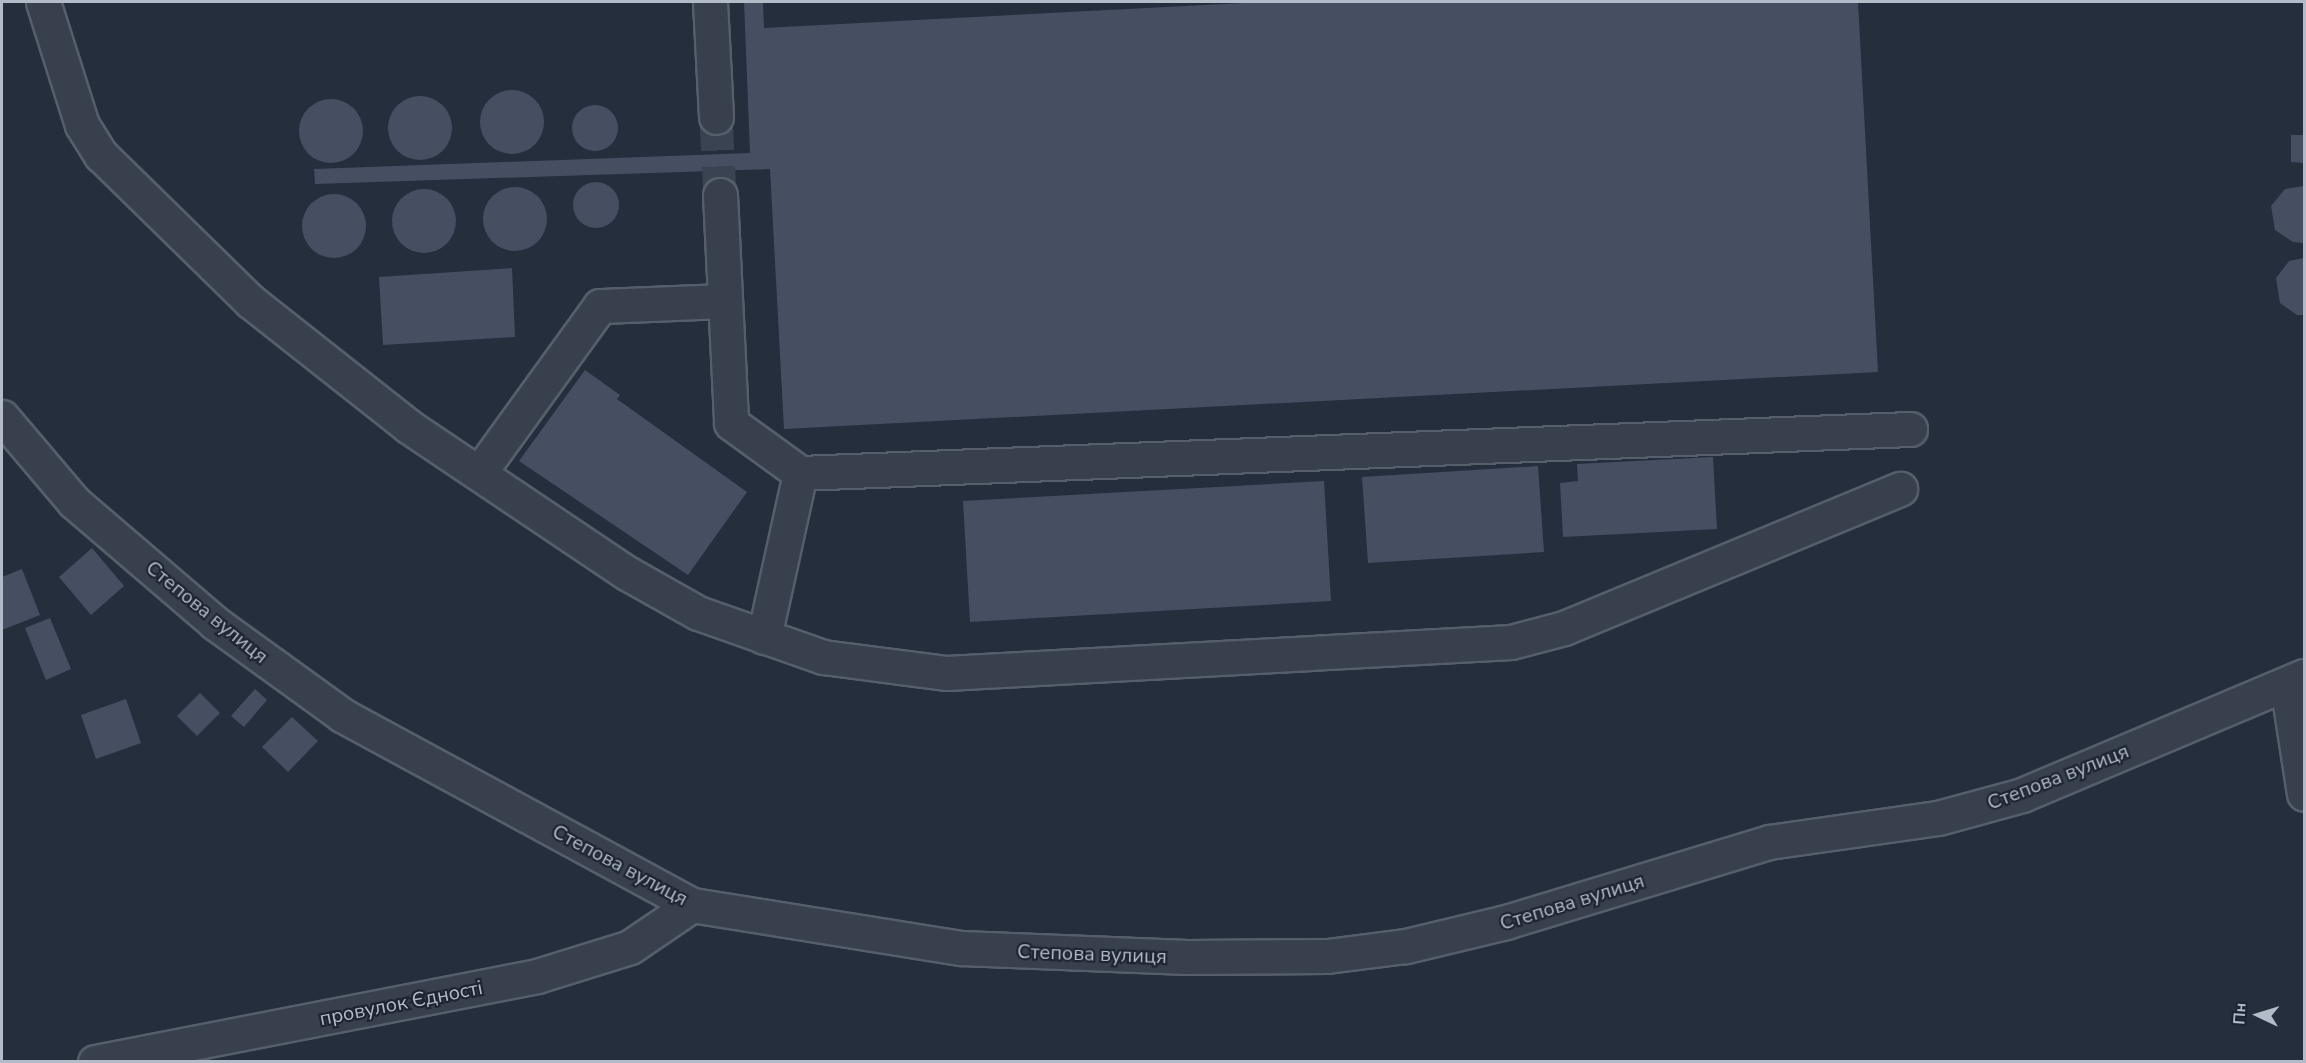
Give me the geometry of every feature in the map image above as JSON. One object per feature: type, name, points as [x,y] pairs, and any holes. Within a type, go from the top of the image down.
[{"type":"street","points":[[44,2],[82,124],[101,154],[250,301],[408,426],[627,573],[698,613],[823,657],[947,673],[1511,642],[1564,628],[1900,489]]},
{"type":"street","points":[[710,2],[716,117]]},
{"type":"street","points":[[720,195],[731,423],[800,473],[1910,429]]},
{"type":"street","points":[[480,473],[600,306],[725,301]]},
{"type":"street","name":"Степова вулиця","points":[[2,417],[74,502],[215,623],[342,715],[692,905],[961,948],[1078,956],[1327,956],[1407,946],[1506,922],[1769,842],[1938,818],[2022,795],[2296,680]]},
{"type":"street","points":[[764,637],[800,473]]},
{"type":"street","points":[[2296,680],[2304,794]]},
{"type":"street","name":"провулок Єдності","points":[[95,1062],[537,976],[630,947],[692,905]]},
{"type":"building","points":[[744,2],[763,2],[764,28],[1263,2],[1858,2],[1878,372],[784,429],[770,169],[315,184],[314,169],[750,153]]},
{"type":"building","points":[[506,90],[518,90],[535,99],[542,110],[544,122],[542,134],[535,145],[518,154],[506,154],[494,149],[485,140],[480,128],[480,116],[485,104],[494,95]]},
{"type":"building","points":[[414,96],[426,96],[443,105],[450,116],[452,128],[450,140],[443,151],[426,160],[414,160],[402,155],[393,146],[388,134],[388,122],[393,110],[402,101]]},
{"type":"building","points":[[325,99],[337,99],[354,108],[361,119],[363,131],[361,143],[354,154],[337,163],[325,163],[313,158],[304,149],[299,137],[299,125],[304,113],[313,104]]},
{"type":"building","points":[[595,105],[611,112],[618,128],[611,144],[595,151],[579,144],[572,128],[579,112]]},
{"type":"building","points":[[2291,135],[2304,135],[2304,163],[2291,162]]},
{"type":"building","points":[[596,182],[612,189],[619,205],[612,221],[596,228],[580,221],[573,205],[580,189]]},
{"type":"building","points":[[2304,186],[2304,243],[2293,242],[2275,230],[2271,206],[2285,189]]},
{"type":"building","points":[[509,187],[521,187],[538,196],[545,207],[547,219],[545,231],[538,242],[521,251],[509,251],[497,246],[488,237],[483,225],[483,213],[488,201],[497,192]]},
{"type":"building","points":[[418,189],[430,189],[447,198],[454,209],[456,221],[454,233],[447,244],[430,253],[418,253],[406,248],[397,239],[392,227],[392,215],[397,203],[406,194]]},
{"type":"building","points":[[328,194],[340,194],[357,203],[364,214],[366,226],[364,238],[357,249],[340,258],[328,258],[316,253],[307,244],[302,232],[302,220],[307,208],[316,199]]},
{"type":"building","points":[[2304,258],[2304,315],[2297,315],[2280,303],[2276,278],[2289,261]]},
{"type":"building","points":[[512,268],[515,337],[383,345],[379,277]]},
{"type":"building","points":[[585,370],[620,395],[617,399],[747,492],[688,575],[519,461]]},
{"type":"building","points":[[1713,457],[1717,529],[1563,537],[1560,483],[1578,481],[1577,464]]},
{"type":"building","points":[[1538,466],[1544,552],[1368,563],[1362,477]]},
{"type":"building","points":[[1324,481],[1331,601],[970,622],[963,501]]},
{"type":"building","points":[[92,548],[124,586],[91,615],[59,577]]},
{"type":"building","points":[[22,569],[40,615],[2,630],[2,577]]},
{"type":"building","points":[[50,618],[71,669],[46,680],[25,628]]},
{"type":"building","points":[[255,689],[267,700],[244,727],[231,716]]},
{"type":"building","points":[[200,693],[220,713],[197,736],[177,716]]},
{"type":"building","points":[[126,699],[141,743],[96,759],[81,715]]},
{"type":"building","points":[[292,717],[318,741],[288,772],[262,747]]},
{"type":"tunnel","points":[[716,117],[720,195]]}]
